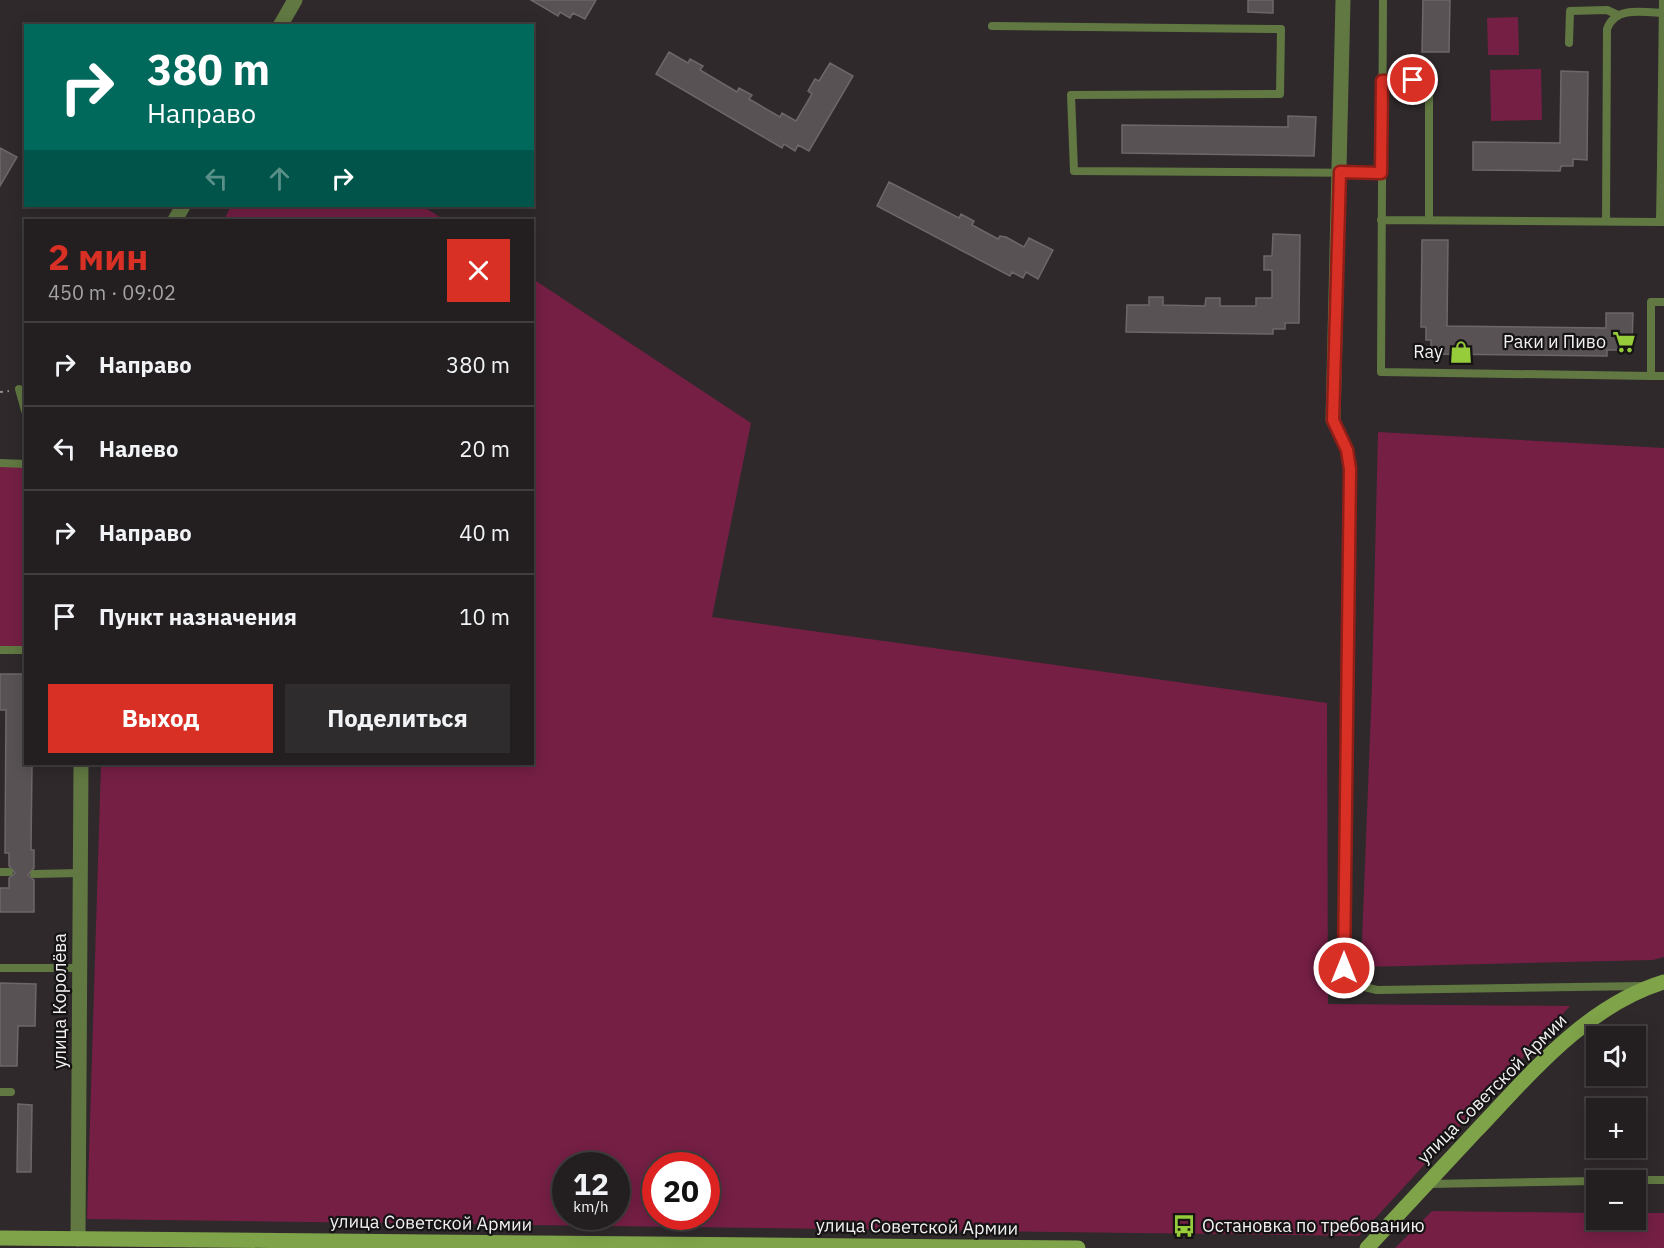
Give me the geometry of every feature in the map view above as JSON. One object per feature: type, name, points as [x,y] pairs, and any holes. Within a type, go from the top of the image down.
[{"type":"main road","name":"улица Советской Армии","points":[[1366,1248],[1575,1030],[1611,1005],[1657,984]]},
{"type":"main road","name":"улица Советской Армии","points":[[0,1238],[78,1239],[128,1244],[1078,1248]]},
{"type":"street","points":[[281,24],[295,0]]},
{"type":"street","points":[[1333,420],[1343,0]]},
{"type":"street","name":"улица Королёва","points":[[78,1239],[81,765]]},
{"type":"lane","points":[[1383,0],[1381,372],[1664,376]]},
{"type":"lane","points":[[1381,220],[1662,222],[1663,0]]},
{"type":"lane","points":[[1569,43],[1570,11],[1607,10],[1618,15],[1663,13]]},
{"type":"lane","points":[[1606,221],[1606,44],[1609,22],[1618,15]]},
{"type":"lane","points":[[992,27],[1281,29],[1280,94],[1071,95],[1074,171],[1381,173]]},
{"type":"lane","points":[[1382,81],[1420,82],[1429,96],[1429,220]]},
{"type":"lane","points":[[1651,376],[1651,302],[1664,302]]},
{"type":"lane","points":[[19,389],[24,407]]},
{"type":"lane","points":[[1333,420],[1347,450],[1350,469],[1344,968],[1348,983],[1377,990],[1657,984]]},
{"type":"lane","points":[[0,463],[24,464]]},
{"type":"lane","points":[[0,650],[24,651]]},
{"type":"lane","points":[[34,874],[80,873]]},
{"type":"lane","points":[[0,968],[79,968]]},
{"type":"lane","points":[[0,1092],[11,1092]]},
{"type":"lane","points":[[1646,1180],[1664,1180]]},
{"type":"lane","points":[[1426,1184],[1586,1181]]},
{"type":"shaded area","points":[[1518,17],[1519,55],[1488,55],[1487,18]]},
{"type":"shaded area","points":[[1541,69],[1542,120],[1491,121],[1490,70]]},
{"type":"shaded area","points":[[230,207],[424,207],[443,219],[224,219]]},
{"type":"shaded area","points":[[534,280],[751,423],[712,617],[1327,703],[1328,1004],[1570,1006],[1359,1236],[720,1227],[720,1152],[642,1152],[642,1226],[630,1226],[630,1152],[552,1152],[552,1225],[87,1219],[101,765],[534,765]]},
{"type":"shaded area","points":[[1378,432],[1664,448],[1664,957],[1653,960],[1361,967],[1372,685]]},
{"type":"shaded area","points":[[0,466],[24,467],[24,651],[0,650]]},
{"type":"shaded area","points":[[1432,1211],[1586,1213],[1586,1230],[1646,1230],[1646,1213],[1664,1213],[1664,1248],[1395,1248]]},
{"type":"building","points":[[531,0],[596,0],[585,19],[573,13],[570,18],[560,12],[558,16]]},
{"type":"building","points":[[1248,0],[1273,0],[1273,13],[1248,12]]},
{"type":"building","points":[[1423,0],[1450,0],[1449,52],[1422,52]]},
{"type":"building","points":[[669,52],[688,63],[690,59],[703,66],[700,70],[737,92],[739,88],[752,95],[749,99],[780,117],[782,113],[796,121],[812,94],[808,91],[815,79],[819,81],[830,63],[853,76],[809,151],[798,145],[795,151],[784,144],[782,148],[656,74]]},
{"type":"building","points":[[1561,71],[1588,72],[1587,160],[1573,159],[1573,166],[1561,166],[1560,171],[1473,170],[1473,142],[1560,143]]},
{"type":"building","points":[[1288,116],[1316,117],[1314,156],[1122,153],[1122,125],[1288,127]]},
{"type":"building","points":[[0,148],[17,157],[0,186]]},
{"type":"building","points":[[889,182],[959,218],[961,214],[974,221],[972,225],[998,239],[1000,236],[1006,237],[1024,247],[1029,238],[1053,250],[1038,279],[1026,272],[1023,278],[1012,272],[1010,276],[877,206]]},
{"type":"building","points":[[1273,234],[1300,235],[1299,323],[1285,323],[1285,329],[1273,329],[1273,334],[1126,332],[1127,305],[1149,305],[1149,297],[1163,297],[1163,305],[1205,306],[1206,298],[1220,298],[1220,306],[1256,306],[1256,298],[1272,298],[1272,270],[1264,270],[1264,256],[1272,256]]},
{"type":"building","points":[[1422,240],[1448,240],[1447,326],[1606,328],[1606,313],[1633,313],[1632,344],[1619,344],[1619,350],[1607,350],[1607,356],[1431,354],[1431,340],[1426,340],[1426,327],[1421,327]]},
{"type":"building","points":[[0,674],[24,674],[24,765],[32,765],[31,850],[34,850],[34,868],[28,875],[34,880],[34,912],[0,912],[0,888],[9,888],[9,878],[15,873],[9,866],[9,853],[5,853],[6,710],[0,710]]},
{"type":"building","points":[[0,983],[36,984],[35,1026],[18,1026],[17,1066],[0,1066]]},
{"type":"building","points":[[18,1104],[32,1105],[31,1172],[17,1172]]},
{"type":"place","name":"Раки и Пиво","points":[[1624,342]]},
{"type":"place","name":"Ray","points":[[1461,352]]},
{"type":"place","name":"Остановка по требованию","points":[[1184,1226]]},
{"type":"route","points":[[1344,968],[1350,469],[1347,450],[1333,420],[1340,172],[1381,173],[1382,81],[1413,80]]}]
